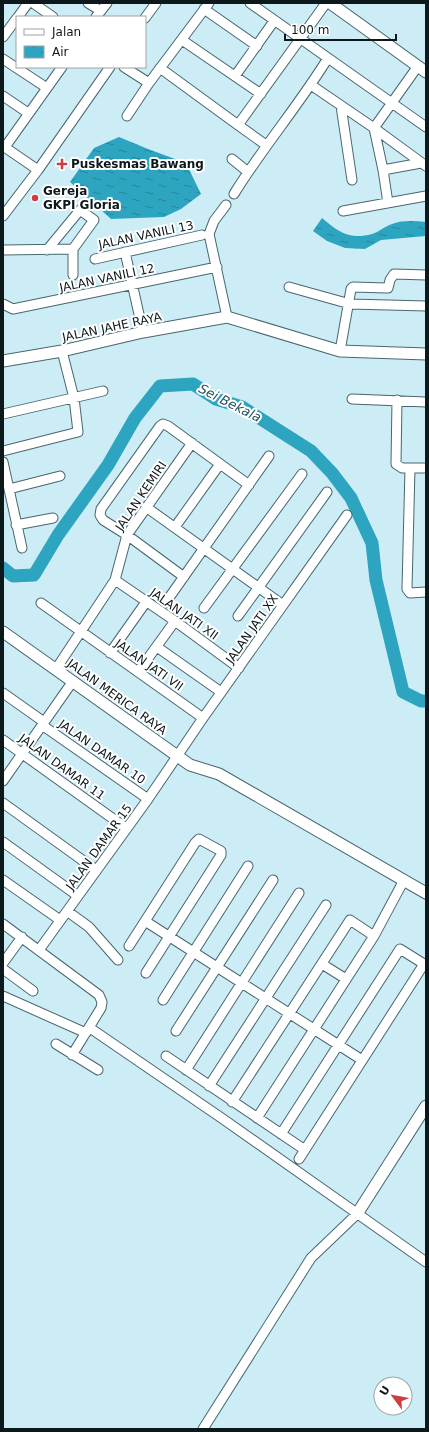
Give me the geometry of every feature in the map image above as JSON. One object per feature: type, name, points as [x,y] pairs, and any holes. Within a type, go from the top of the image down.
[{"type":"street","points":[[18,16],[28,3]]},
{"type":"street","points":[[32,3],[52,16]]},
{"type":"street","points":[[88,3],[98,14],[107,3]]},
{"type":"street","points":[[146,17],[156,3]]},
{"type":"street","points":[[250,3],[426,127]]},
{"type":"street","points":[[238,125],[326,3]]},
{"type":"street","points":[[330,3],[422,69],[392,103],[374,128],[388,203]]},
{"type":"street","points":[[127,116],[149,83],[206,6],[257,46]]},
{"type":"street","points":[[235,76],[274,21]]},
{"type":"street","points":[[3,37],[14,28]]},
{"type":"street","points":[[182,40],[261,94]]},
{"type":"street","points":[[234,194],[266,145],[311,85],[328,58]]},
{"type":"street","points":[[3,59],[16,68]]},
{"type":"street","points":[[17,68],[47,88]]},
{"type":"street","points":[[38,170],[4,146],[61,68]]},
{"type":"street","points":[[3,216],[38,170],[109,68]]},
{"type":"street","points":[[126,68],[149,83]]},
{"type":"street","points":[[160,68],[266,145]]},
{"type":"street","points":[[311,85],[425,165]]},
{"type":"street","points":[[3,96],[28,113]]},
{"type":"street","points":[[341,106],[352,180]]},
{"type":"street","points":[[232,159],[248,172]]},
{"type":"street","points":[[383,170],[425,165]]},
{"type":"street","points":[[343,211],[426,196]]},
{"type":"street","points":[[226,205],[214,221],[209,231],[227,316],[340,351],[426,354]]},
{"type":"street","points":[[47,250],[80,210],[94,220],[73,250],[73,275]]},
{"type":"street","name":"JALAN VANILI 13","points":[[95,259],[202,235]]},
{"type":"street","points":[[3,250],[73,250]]},
{"type":"street","points":[[125,252],[142,332]]},
{"type":"street","name":"JALAN VANILI 12","points":[[3,304],[13,309],[133,286],[217,267]]},
{"type":"street","points":[[340,351],[353,287],[388,288],[390,280],[394,274],[426,275]]},
{"type":"street","points":[[289,287],[350,304],[426,306]]},
{"type":"street","name":"JALAN JAHE RAYA","points":[[3,361],[62,351],[142,332],[227,316]]},
{"type":"street","points":[[3,451],[78,432],[74,398],[62,351]]},
{"type":"street","points":[[3,414],[103,391]]},
{"type":"street","points":[[352,399],[426,402]]},
{"type":"street","points":[[397,400],[396,464],[402,468],[426,468]]},
{"type":"street","points":[[184,577],[127,535],[103,520],[100,515],[101,509],[160,426],[163,424],[192,443],[249,485]]},
{"type":"street","name":"JALAN KEMIRI","points":[[56,669],[82,632],[115,580],[127,535],[192,443]]},
{"type":"street","points":[[155,595],[166,602],[269,456]]},
{"type":"street","points":[[3,462],[22,548]]},
{"type":"street","points":[[175,527],[220,464]]},
{"type":"street","points":[[410,468],[407,590],[410,592],[426,592]]},
{"type":"street","points":[[204,608],[302,474]]},
{"type":"street","points":[[9,489],[60,476]]},
{"type":"street","points":[[238,616],[327,492]]},
{"type":"street","points":[[146,507],[283,605]]},
{"type":"street","name":"JALAN JATI XX","points":[[177,757],[221,692],[348,515]]},
{"type":"street","points":[[16,525],[53,518]]},
{"type":"street","name":"JALAN JATI XII","points":[[115,580],[176,621],[238,668]]},
{"type":"street","points":[[110,653],[146,602]]},
{"type":"street","name":"JALAN JATI VII","points":[[40,603],[203,718]]},
{"type":"street","points":[[138,672],[176,621]]},
{"type":"street","name":"JALAN MERICA RAYA","points":[[3,632],[177,757],[197,768],[219,774],[426,893]]},
{"type":"street","points":[[157,647],[221,692]]},
{"type":"street","points":[[3,781],[73,681]]},
{"type":"street","name":"JALAN DAMAR 10","points":[[3,692],[43,724],[148,799]]},
{"type":"street","name":"JALAN DAMAR 11","points":[[3,740],[126,828]]},
{"type":"street","name":"JALAN DAMAR 15","points":[[39,950],[177,757]]},
{"type":"street","points":[[3,803],[96,870]]},
{"type":"street","points":[[129,946],[195,842],[199,839],[203,840],[221,851],[221,855],[146,973]]},
{"type":"street","points":[[3,843],[78,896]]},
{"type":"street","points":[[163,1000],[248,866]]},
{"type":"street","points":[[3,880],[60,920]]},
{"type":"street","points":[[176,1031],[273,880]]},
{"type":"street","points":[[257,1118],[374,936],[404,880]]},
{"type":"street","points":[[186,1070],[298,893]]},
{"type":"street","points":[[209,1086],[326,905]]},
{"type":"street","points":[[67,911],[89,927],[118,960]]},
{"type":"street","points":[[232,1102],[350,920],[374,936]]},
{"type":"street","points":[[145,921],[241,984],[362,1060]]},
{"type":"street","points":[[3,924],[100,995],[102,1002],[101,1008],[88,1031],[72,1054]]},
{"type":"street","points":[[3,963],[22,937]]},
{"type":"street","points":[[281,1134],[400,949],[424,964],[299,1159]]},
{"type":"street","points":[[322,964],[346,979]]},
{"type":"street","points":[[3,969],[33,991]]},
{"type":"street","points":[[3,996],[88,1031],[224,1119],[426,1262]]},
{"type":"street","points":[[56,1044],[98,1070]]},
{"type":"street","points":[[166,1056],[305,1150]]},
{"type":"street","points":[[203,1429],[311,1258],[357,1214],[426,1106]]},
{"type":"water","points":[[119,137],[186,163],[201,194],[181,209],[164,217],[111,219],[70,182],[94,148]]},
{"type":"water","points":[[322,218],[339,231],[345,234],[357,236],[372,234],[389,225],[400,222],[426,222],[426,236],[381,240],[365,249],[345,248],[327,241],[313,231]]},
{"type":"waterway","name":"Sei Bekala","points":[[3,568],[13,576],[34,575],[58,535],[108,465],[135,418],[160,386],[193,384],[216,399],[242,407],[311,451],[332,473],[351,498],[372,543],[376,580],[403,692],[421,701],[426,701]]},
{"type":"place","name":"Puskesmas Bawang","points":[[62,164]]},
{"type":"place","name":"Gereja GKPI Gloria","points":[[35,198]]}]
